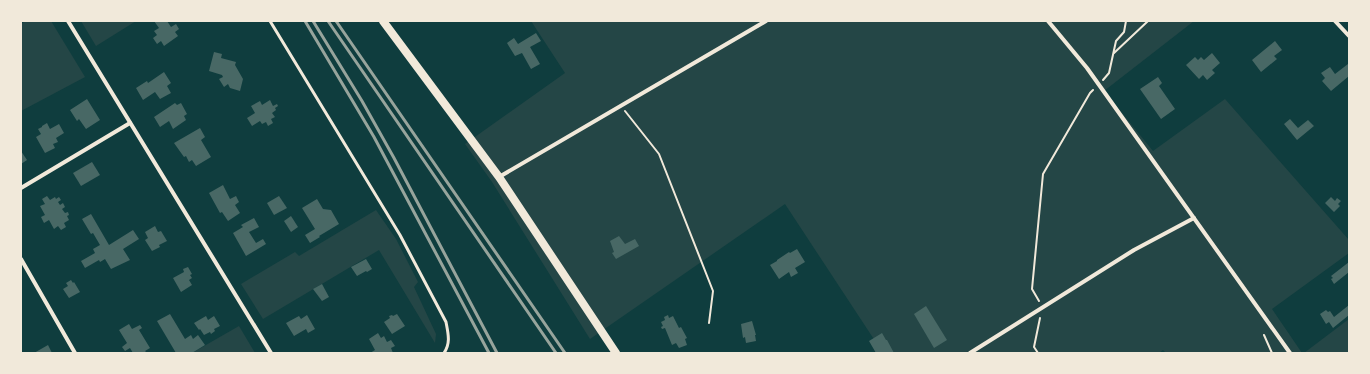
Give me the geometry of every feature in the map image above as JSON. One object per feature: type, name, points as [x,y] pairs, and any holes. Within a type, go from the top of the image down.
[{"type":"main road","points":[[383,21],[499,177],[616,353]]},
{"type":"street","points":[[68,21],[271,353]]},
{"type":"street","points":[[499,177],[766,21]]},
{"type":"street","points":[[1048,21],[1099,85],[1290,353]]},
{"type":"street","points":[[1335,21],[1349,36]]},
{"type":"street","points":[[21,188],[130,123]]},
{"type":"street","points":[[970,353],[1134,250],[1194,218]]},
{"type":"street","points":[[21,259],[75,353]]},
{"type":"lane","points":[[270,21],[400,235],[446,322],[449,336],[444,353]]},
{"type":"path","points":[[1038,353],[1034,347],[1042,307],[1032,289],[1042,174],[1090,93],[1109,73],[1116,41],[1124,32],[1126,21]]},
{"type":"path","points":[[1113,53],[1148,21]]},
{"type":"path","points":[[620,106],[659,154],[713,291],[709,323]]},
{"type":"path","points":[[1264,335],[1272,353]]},
{"type":"shaded area","points":[[26,21],[51,21],[85,77],[21,111],[21,24]]},
{"type":"shaded area","points":[[81,21],[136,21],[96,46]]},
{"type":"shaded area","points":[[531,21],[1194,21],[1104,91],[1153,151],[1225,99],[1349,240],[1349,253],[1272,309],[1302,353],[1166,353],[1163,350],[1159,353],[883,353],[785,204],[590,339],[492,182],[465,144],[565,73]]},
{"type":"shaded area","points":[[376,210],[396,239],[418,282],[414,287],[436,334],[435,343],[379,250],[263,319],[241,284],[295,252],[299,256]]},
{"type":"shaded area","points":[[1349,319],[1349,353],[1304,353]]},
{"type":"shaded area","points":[[239,326],[255,353],[192,353]]},
{"type":"building","points":[[154,21],[167,21],[171,27],[176,24],[179,29],[175,32],[178,36],[164,46],[161,41],[157,44],[153,38],[157,35],[154,31],[159,28]]},
{"type":"building","points":[[536,33],[541,41],[530,47],[540,64],[531,69],[522,53],[515,56],[507,43],[514,38],[518,44]]},
{"type":"building","points":[[1275,41],[1282,50],[1274,56],[1277,59],[1261,72],[1252,60]]},
{"type":"building","points":[[214,52],[222,54],[221,58],[236,62],[235,65],[243,79],[240,91],[230,88],[228,84],[224,87],[219,79],[223,77],[222,75],[209,71]]},
{"type":"building","points":[[1212,53],[1220,63],[1212,70],[1215,73],[1207,80],[1203,75],[1199,79],[1186,65],[1195,57],[1198,60],[1201,57],[1204,60]]},
{"type":"building","points":[[1348,64],[1349,76],[1331,91],[1322,81],[1325,78],[1321,73],[1330,67],[1335,74]]},
{"type":"building","points":[[164,72],[171,83],[167,86],[171,93],[160,99],[155,92],[143,100],[136,88],[147,81],[148,83]]},
{"type":"building","points":[[1158,77],[1162,83],[1159,86],[1175,109],[1161,119],[1140,89]]},
{"type":"building","points":[[87,99],[100,120],[86,129],[79,119],[77,121],[70,110]]},
{"type":"building","points":[[270,100],[273,106],[277,104],[278,106],[272,113],[275,117],[271,119],[273,123],[268,126],[266,122],[262,124],[260,121],[252,126],[247,118],[255,113],[251,106],[260,101],[262,105]]},
{"type":"building","points":[[175,103],[177,105],[181,103],[187,114],[184,116],[186,120],[173,129],[169,121],[160,127],[154,117]]},
{"type":"building","points":[[1290,119],[1298,128],[1308,120],[1314,126],[1297,140],[1284,124]]},
{"type":"building","points":[[47,123],[50,129],[59,124],[64,133],[56,138],[58,142],[53,144],[55,148],[45,153],[36,137],[41,134],[38,129]]},
{"type":"building","points":[[200,128],[205,137],[201,140],[211,157],[196,166],[192,160],[189,162],[186,156],[184,157],[174,143]]},
{"type":"building","points":[[21,151],[27,160],[21,164]]},
{"type":"building","points":[[92,162],[100,175],[81,186],[73,173]]},
{"type":"building","points":[[223,185],[230,199],[236,196],[239,202],[235,205],[240,213],[228,221],[222,212],[220,213],[209,193]]},
{"type":"building","points":[[47,196],[50,200],[55,197],[56,199],[59,197],[61,200],[58,202],[60,205],[63,203],[65,207],[62,209],[65,213],[68,212],[69,215],[67,216],[69,220],[64,223],[66,227],[61,230],[58,226],[54,229],[49,220],[44,223],[41,217],[45,215],[40,206],[45,204],[42,199]]},
{"type":"building","points":[[279,196],[287,208],[274,215],[267,203]]},
{"type":"building","points":[[1331,197],[1335,201],[1337,198],[1341,201],[1338,204],[1340,206],[1334,212],[1325,203]]},
{"type":"building","points":[[317,199],[323,209],[331,210],[339,224],[310,243],[305,235],[315,229],[302,208]]},
{"type":"building","points":[[91,214],[109,245],[133,230],[139,239],[123,249],[130,260],[111,269],[105,259],[100,262],[99,260],[85,268],[81,261],[95,253],[93,249],[100,245],[82,219]]},
{"type":"building","points":[[291,216],[298,227],[291,232],[284,221]]},
{"type":"building","points":[[254,218],[259,227],[249,232],[256,243],[263,239],[266,244],[246,256],[233,233],[243,227],[241,225]]},
{"type":"building","points":[[155,226],[158,232],[161,231],[167,241],[152,251],[145,240],[148,238],[145,232]]},
{"type":"building","points":[[619,236],[625,244],[635,239],[639,246],[616,259],[612,253],[614,252],[610,241]]},
{"type":"building","points":[[797,249],[805,262],[795,268],[798,273],[791,277],[789,272],[779,279],[770,265],[789,252],[790,253]]},
{"type":"building","points":[[366,259],[372,269],[357,276],[351,267]]},
{"type":"building","points":[[1349,262],[1349,272],[1334,284],[1331,276]]},
{"type":"building","points":[[188,267],[192,274],[190,275],[192,278],[189,280],[192,285],[181,292],[173,278],[184,272],[183,269]]},
{"type":"building","points":[[71,280],[80,292],[69,298],[63,289],[68,286],[66,283]]},
{"type":"building","points":[[322,284],[329,297],[322,301],[313,289]]},
{"type":"building","points":[[1349,305],[1349,315],[1333,328],[1329,322],[1326,324],[1320,314],[1326,310],[1328,312],[1330,311],[1334,317]]},
{"type":"building","points":[[926,306],[947,340],[934,348],[914,314]]},
{"type":"building","points":[[170,314],[185,339],[191,335],[193,339],[198,335],[205,345],[192,353],[176,353],[157,321]]},
{"type":"building","points":[[397,314],[405,326],[392,334],[384,322],[390,318],[389,316]]},
{"type":"building","points":[[307,315],[315,329],[308,333],[306,329],[294,336],[286,323],[299,316],[301,319]]},
{"type":"building","points":[[668,315],[669,318],[673,316],[679,328],[681,327],[687,338],[685,339],[687,345],[679,348],[676,343],[672,345],[665,328],[662,329],[661,327],[663,326],[661,322],[665,320],[664,317]]},
{"type":"building","points":[[206,316],[208,320],[214,316],[220,326],[214,329],[215,331],[211,334],[210,332],[204,335],[194,323]]},
{"type":"building","points":[[752,321],[756,341],[746,343],[745,337],[743,338],[741,324]]},
{"type":"building","points":[[129,324],[132,329],[140,325],[142,328],[139,330],[150,348],[145,351],[147,353],[133,353],[130,348],[125,351],[122,347],[127,343],[119,330]]},
{"type":"building","points":[[378,333],[381,338],[384,336],[387,342],[391,340],[395,346],[391,348],[393,353],[370,353],[375,350],[369,339]]},
{"type":"building","points":[[882,333],[894,353],[876,353],[869,341]]},
{"type":"building","points":[[48,345],[52,353],[34,353]]},
{"type":"railway","points":[[305,21],[374,137],[489,353]]},
{"type":"railway","points":[[313,21],[362,101],[394,158],[497,353]]},
{"type":"railway","points":[[328,21],[556,353]]},
{"type":"railway","points":[[336,21],[565,353]]}]
